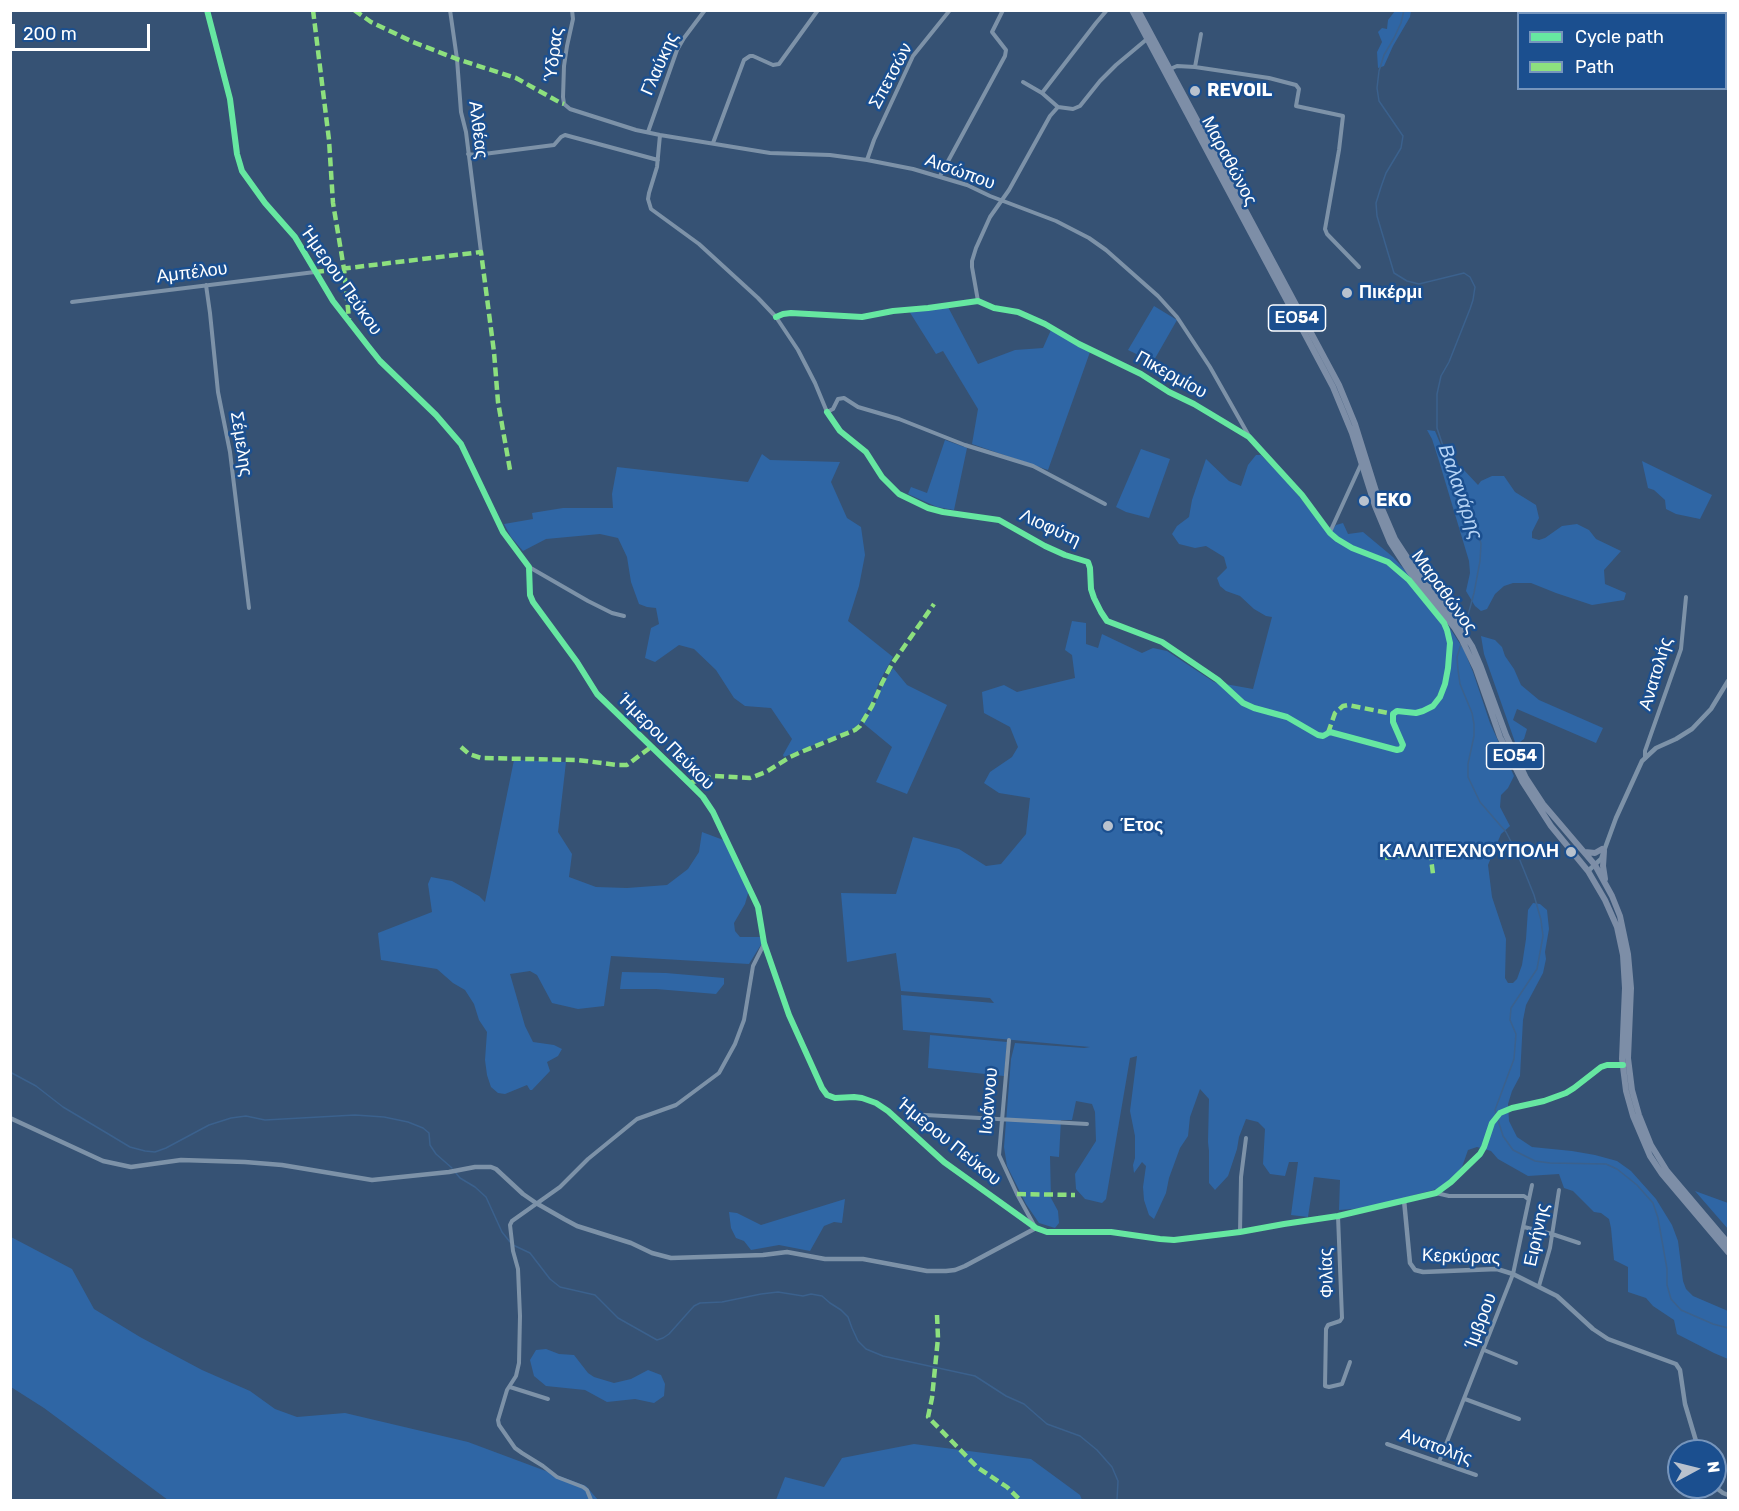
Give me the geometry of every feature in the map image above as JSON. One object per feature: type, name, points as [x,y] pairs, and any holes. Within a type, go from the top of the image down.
[{"type":"main road","name":"Μαραθώνος","points":[[1132,10],[1328,375],[1346,416],[1377,512],[1394,548],[1409,571],[1456,625]]},
{"type":"main road","name":"Μαραθώνος","points":[[1138,10],[1339,385],[1352,414],[1380,504],[1395,539],[1456,625],[1484,673],[1506,735],[1526,778],[1543,804],[1593,863],[1607,886],[1620,916],[1628,954],[1631,988],[1628,1058],[1632,1090],[1639,1115],[1651,1145],[1667,1171],[1728,1243]]},
{"type":"main road","name":"Μαραθώνος","points":[[1469,647],[1500,737],[1518,774],[1551,826],[1587,869],[1613,916],[1621,945],[1625,988],[1623,1065],[1630,1107],[1638,1129],[1650,1156],[1728,1252]]},
{"type":"main road","points":[[1584,852],[1595,853],[1603,848]]},
{"type":"main road","points":[[1603,848],[1603,866],[1607,886]]},
{"type":"street","name":"Ήμερου Πεύκου","points":[[207,10],[230,99],[237,154],[242,171],[265,203],[295,237],[333,301],[380,361],[436,415],[461,444],[503,532],[528,567],[530,595],[533,602],[577,662],[597,694],[703,797],[713,812],[758,907],[764,943],[795,1032],[825,1093],[835,1098],[862,1098],[888,1110],[944,1161],[1036,1228],[1047,1232],[1111,1232],[1174,1240],[1338,1216],[1436,1193],[1480,1154],[1491,1125],[1500,1113],[1566,1093],[1601,1066],[1623,1065]]},
{"type":"street","name":"Αλθέας","points":[[450,10],[481,252]]},
{"type":"street","name":"Ύδρας","points":[[564,104],[564,66],[573,19],[572,10]]},
{"type":"street","name":"Γλαύκης","points":[[648,132],[677,51],[705,10]]},
{"type":"street","points":[[713,143],[744,60],[753,56],[772,64],[779,64],[818,10]]},
{"type":"street","points":[[940,176],[1005,56],[1006,50],[992,32],[1003,10]]},
{"type":"street","points":[[1042,93],[1107,10]]},
{"type":"street","name":"Σπετσών","points":[[867,160],[913,56],[948,11]]},
{"type":"street","points":[[1195,67],[1201,34]]},
{"type":"street","points":[[1023,82],[1042,93],[1058,107],[1073,109],[1080,106],[1100,81],[1147,39]]},
{"type":"street","points":[[1170,69],[1178,66],[1195,67],[1269,78],[1296,85],[1299,89],[1296,106],[1343,117],[1325,229],[1327,234],[1359,267]]},
{"type":"street","name":"Αισώπου","points":[[564,104],[574,111],[660,135],[779,154],[822,155],[867,160],[940,176],[1056,221],[1089,238],[1106,250],[1158,296],[1177,317],[1205,359],[1249,437]]},
{"type":"street","points":[[978,302],[972,261],[984,229],[1009,190],[1050,116],[1058,107]]},
{"type":"street","points":[[468,154],[476,155],[554,145],[562,136],[567,135],[658,160]]},
{"type":"street","points":[[660,135],[658,160],[648,199],[651,209],[699,244],[776,317],[798,350],[827,412],[832,409],[838,399],[844,398],[858,407],[899,419],[965,445],[1033,466],[1105,504]]},
{"type":"street","name":"Αμπέλου","points":[[72,302],[315,272]]},
{"type":"street","name":"Σέμελης","points":[[206,285],[218,392],[228,442],[249,608]]},
{"type":"street","name":"Πικερμίου","points":[[776,317],[791,313],[862,317],[893,311],[978,302],[994,308],[1018,312],[1141,374],[1249,437],[1302,495],[1330,532],[1343,543],[1388,562],[1409,580],[1444,623],[1450,643],[1445,684],[1433,706],[1423,711],[1397,711],[1393,714],[1392,719],[1402,747]]},
{"type":"street","name":"Λιοφύτη","points":[[827,412],[842,433],[866,452],[882,477],[899,494],[928,508],[943,512],[999,520],[1045,546],[1088,562],[1094,598],[1107,621],[1162,642],[1218,680],[1243,703],[1287,717],[1318,735],[1323,736],[1330,732],[1397,750],[1402,747]]},
{"type":"street","points":[[1330,532],[1362,462]]},
{"type":"street","points":[[528,567],[594,604],[624,616]]},
{"type":"street","name":"Ανατολής","points":[[1645,758],[1681,649],[1686,597]]},
{"type":"street","points":[[1587,869],[1593,863],[1600,861],[1603,848],[1645,758],[1656,748],[1676,740],[1692,729],[1711,709],[1728,681]]},
{"type":"street","points":[[591,1500],[587,1490],[583,1487],[564,1480],[522,1453],[501,1429],[498,1420],[507,1390],[516,1376],[519,1362],[518,1269],[510,1225],[512,1221],[560,1187],[588,1159],[637,1119],[676,1105],[718,1072],[735,1044],[744,1020],[753,966],[764,943]]},
{"type":"street","name":"Ιωάννου","points":[[1009,1040],[999,1145],[1000,1159],[1036,1228]]},
{"type":"street","points":[[908,1114],[1087,1124]]},
{"type":"street","points":[[10,1118],[103,1161],[131,1167],[187,1160],[244,1162],[282,1165],[372,1180],[481,1167],[496,1169],[523,1194],[577,1226],[671,1258],[787,1252],[837,1261],[863,1259],[937,1272],[955,1270],[1036,1228]]},
{"type":"street","points":[[1239,1232],[1241,1177],[1246,1138]]},
{"type":"street","name":"Ίμβρου","points":[[1439,1462],[1513,1274],[1532,1185]]},
{"type":"street","name":"Ειρήνης","points":[[1539,1286],[1552,1234],[1559,1190]]},
{"type":"street","points":[[1436,1193],[1449,1196],[1524,1196],[1529,1200]]},
{"type":"street","name":"Κερκύρας","points":[[1404,1200],[1410,1263],[1414,1270],[1423,1272],[1497,1269],[1513,1274],[1557,1296],[1593,1329],[1608,1339],[1676,1364],[1680,1370],[1687,1413],[1695,1439]]},
{"type":"street","name":"Φιλίας","points":[[1338,1216],[1342,1318],[1339,1322],[1328,1325],[1326,1329],[1325,1386],[1342,1384],[1350,1362]]},
{"type":"street","points":[[1524,1227],[1579,1243]]},
{"type":"street","points":[[1484,1350],[1516,1363]]},
{"type":"street","points":[[510,1387],[548,1399]]},
{"type":"street","points":[[1465,1399],[1520,1419]]},
{"type":"street","name":"Ανατολής","points":[[1387,1444],[1476,1475]]},
{"type":"shaded area","points":[[1395,11],[1411,11],[1410,17],[1384,66],[1378,68],[1377,52],[1382,42],[1378,32],[1382,28],[1387,29],[1388,20]]},
{"type":"shaded area","points":[[1154,306],[1177,320],[1153,362],[1128,350]]},
{"type":"shaded area","points":[[948,307],[978,364],[1015,350],[1043,348],[1051,330],[1090,352],[1048,470],[972,444],[978,409],[943,351],[936,354],[909,311]]},
{"type":"shaded area","points":[[1427,430],[1435,431],[1445,455],[1462,468],[1478,485],[1492,476],[1504,476],[1515,492],[1536,505],[1539,518],[1532,532],[1532,538],[1539,540],[1562,526],[1577,524],[1589,530],[1596,539],[1621,551],[1604,570],[1605,584],[1626,593],[1624,600],[1592,605],[1531,583],[1513,583],[1504,586],[1495,594],[1487,609],[1481,611],[1475,606],[1466,591],[1470,573],[1469,561],[1432,439]]},
{"type":"shaded area","points":[[945,440],[967,448],[954,510],[937,507],[908,494],[911,487],[927,493]]},
{"type":"shaded area","points":[[1141,449],[1170,459],[1149,518],[1116,507]]},
{"type":"shaded area","points":[[762,454],[770,460],[840,462],[831,482],[847,518],[861,527],[865,555],[859,586],[848,621],[893,657],[879,682],[871,706],[858,726],[784,757],[792,739],[771,708],[745,706],[734,698],[716,670],[694,649],[679,645],[655,662],[645,658],[651,628],[659,624],[656,608],[639,604],[631,582],[627,557],[618,538],[600,534],[546,539],[523,551],[504,524],[533,519],[532,513],[563,508],[613,508],[612,494],[617,467],[748,482]]},
{"type":"shaded area","points":[[1256,455],[1261,455],[1290,485],[1329,534],[1336,525],[1343,523],[1348,534],[1363,532],[1393,557],[1442,616],[1464,650],[1490,723],[1514,776],[1508,788],[1501,795],[1500,807],[1510,826],[1501,834],[1488,865],[1492,897],[1506,939],[1505,978],[1508,983],[1513,983],[1517,979],[1522,965],[1528,910],[1533,903],[1540,904],[1547,910],[1549,929],[1543,973],[1526,1005],[1520,1076],[1508,1104],[1509,1121],[1517,1137],[1532,1147],[1595,1155],[1617,1161],[1631,1171],[1656,1199],[1672,1225],[1678,1241],[1686,1289],[1693,1296],[1728,1311],[1728,1359],[1677,1334],[1674,1320],[1653,1306],[1646,1298],[1628,1292],[1628,1267],[1614,1260],[1609,1219],[1601,1213],[1594,1212],[1573,1191],[1564,1188],[1559,1174],[1528,1176],[1498,1159],[1491,1151],[1477,1147],[1468,1150],[1462,1167],[1437,1189],[1366,1208],[1339,1210],[1340,1180],[1314,1177],[1308,1217],[1291,1215],[1298,1162],[1289,1162],[1285,1176],[1270,1174],[1263,1164],[1265,1129],[1258,1122],[1246,1119],[1228,1176],[1215,1190],[1209,1183],[1209,1099],[1200,1089],[1190,1117],[1188,1136],[1180,1148],[1166,1193],[1154,1219],[1149,1215],[1144,1200],[1146,1166],[1142,1162],[1134,1173],[1133,1165],[1135,1136],[1130,1111],[1137,1056],[1130,1058],[1106,1199],[1102,1203],[1085,1199],[1076,1189],[1075,1174],[1096,1141],[1095,1112],[1092,1104],[1076,1101],[1072,1120],[1061,1120],[1059,1157],[1050,1156],[1051,1198],[1058,1211],[1059,1223],[1055,1228],[1039,1223],[1026,1204],[1007,1166],[1004,1147],[1011,1059],[1015,1043],[1090,1047],[903,1030],[901,995],[994,1003],[990,998],[901,991],[896,953],[847,962],[841,893],[896,894],[913,837],[959,849],[986,866],[1001,864],[1026,834],[1030,798],[999,793],[984,783],[990,772],[1012,757],[1018,747],[1010,727],[984,713],[982,692],[1004,685],[1017,692],[1075,678],[1072,655],[1065,650],[1072,621],[1086,623],[1086,644],[1098,648],[1102,634],[1142,653],[1153,648],[1167,651],[1214,682],[1253,689],[1272,617],[1254,609],[1240,596],[1220,586],[1217,578],[1227,568],[1224,557],[1206,546],[1195,548],[1179,544],[1172,534],[1177,526],[1189,517],[1192,500],[1206,459],[1229,481],[1241,486],[1248,465]]},
{"type":"shaded area","points":[[1642,461],[1712,495],[1700,519],[1676,514],[1666,509],[1665,500],[1654,490],[1648,488]]},
{"type":"shaded area","points":[[1481,636],[1495,640],[1502,647],[1521,685],[1539,700],[1603,728],[1596,743],[1517,709],[1513,720],[1527,729],[1524,739],[1516,745],[1484,654]]},
{"type":"shaded area","points":[[893,668],[907,685],[947,705],[907,794],[876,782],[892,747],[863,723]]},
{"type":"shaded area","points":[[514,760],[566,762],[558,832],[572,854],[569,877],[596,887],[627,888],[667,885],[688,869],[699,852],[702,832],[726,841],[749,890],[745,904],[734,923],[735,931],[740,937],[761,937],[762,943],[749,964],[611,956],[604,1006],[578,1009],[552,1003],[537,975],[530,971],[510,974],[525,1026],[533,1042],[554,1045],[562,1049],[558,1056],[547,1062],[550,1071],[532,1090],[527,1085],[505,1094],[498,1093],[491,1087],[485,1060],[487,1032],[465,990],[437,969],[381,960],[378,933],[432,912],[428,884],[431,877],[452,881],[479,896],[485,902]]},
{"type":"shaded area","points":[[622,972],[724,978],[724,984],[716,994],[656,989],[620,989]]},
{"type":"shaded area","points":[[930,1035],[1007,1042],[1004,1076],[928,1068]]},
{"type":"shaded area","points":[[1695,1191],[1728,1203],[1728,1229]]},
{"type":"shaded area","points":[[845,1199],[842,1223],[834,1222],[824,1226],[810,1251],[779,1245],[751,1250],[744,1241],[736,1238],[731,1228],[729,1212],[737,1213],[761,1225]]},
{"type":"shaded area","points":[[11,1237],[72,1269],[94,1309],[202,1370],[250,1391],[275,1409],[297,1417],[345,1413],[468,1442],[586,1486],[598,1500],[168,1500],[44,1408],[11,1387]]},
{"type":"shaded area","points":[[546,1349],[559,1354],[574,1355],[588,1373],[614,1383],[631,1379],[648,1370],[661,1375],[665,1384],[664,1396],[654,1403],[635,1399],[607,1402],[585,1390],[546,1386],[534,1376],[530,1360],[536,1350]]},
{"type":"shaded area","points":[[914,1444],[1031,1459],[1080,1495],[1082,1500],[776,1500],[785,1477],[824,1487],[842,1458]]},
{"type":"waterway","name":"Βαλανάρης","points":[[1404,10],[1401,23],[1384,55],[1379,71],[1377,88],[1379,101],[1403,136],[1401,148],[1386,173],[1381,187],[1376,203],[1377,216],[1394,273],[1407,281],[1419,284],[1464,273],[1470,277],[1475,287],[1470,309],[1441,376],[1437,394],[1437,428],[1469,505],[1481,544],[1474,593],[1464,630]]},
{"type":"waterway","name":"Βαλανάρης","points":[[1461,644],[1457,657],[1460,684],[1474,724],[1468,777],[1480,802],[1506,832],[1517,853],[1534,895],[1543,936],[1537,969],[1511,1008],[1510,1020],[1516,1034],[1514,1059],[1495,1110],[1497,1116]]},
{"type":"waterway","points":[[10,1072],[36,1086],[63,1107],[130,1147],[145,1151],[155,1152],[166,1148],[209,1125],[231,1118],[246,1116],[265,1120],[355,1115],[384,1117],[423,1128],[429,1133],[430,1145],[436,1154],[452,1168]]},
{"type":"waterway","name":"Βαλανάρης","points":[[1498,1120],[1503,1136],[1513,1150],[1535,1161],[1606,1164],[1617,1169],[1637,1185],[1653,1203],[1658,1218],[1671,1299],[1681,1310],[1728,1328]]},
{"type":"waterway","points":[[455,1172],[486,1197],[502,1232],[510,1242]]},
{"type":"waterway","points":[[513,1245],[530,1253],[550,1279],[560,1287],[595,1295],[618,1318],[657,1340],[669,1334],[694,1306],[700,1303],[722,1302],[778,1292],[822,1296],[848,1317],[858,1341],[866,1349],[883,1356],[975,1376],[1006,1396],[1024,1404],[1047,1424],[1080,1436],[1112,1467],[1118,1481],[1117,1500]]},
{"type":"marked path","points":[[313,10],[329,140],[333,203],[344,269],[349,319]]},
{"type":"marked path","points":[[354,10],[371,22],[413,42],[516,78],[564,104]]},
{"type":"marked path","points":[[315,272],[481,252],[498,402],[510,470]]},
{"type":"marked path","points":[[689,783],[715,776],[750,778],[766,772],[790,757],[855,730],[872,706],[892,664],[934,604]]},
{"type":"marked path","points":[[1328,733],[1335,713],[1343,706],[1393,714]]},
{"type":"marked path","points":[[461,747],[469,754],[481,758],[578,760],[617,765],[627,765],[651,747]]},
{"type":"marked path","points":[[1385,858],[1442,850]]},
{"type":"marked path","points":[[1430,851],[1433,874]]},
{"type":"marked path","points":[[1017,1194],[1075,1195]]},
{"type":"marked path","points":[[937,1315],[938,1338],[928,1417],[977,1467],[1007,1487],[1020,1500]]},
{"type":"cycle path","points":[[207,10],[230,99],[237,154],[242,171],[265,203],[295,237],[333,301],[380,361],[436,415],[461,444],[503,532],[529,567],[530,595],[533,602],[577,662],[597,694],[703,797],[713,812],[758,907],[764,943],[789,1015],[827,1095],[835,1098],[862,1098],[876,1103],[888,1111],[944,1162],[1036,1228],[1047,1232],[1111,1232],[1174,1240],[1338,1216],[1436,1193],[1480,1154],[1492,1123],[1500,1113],[1566,1093],[1601,1067],[1623,1065]]},
{"type":"cycle path","points":[[776,317],[791,313],[862,317],[978,301],[994,308],[1018,312],[1045,324],[1194,404],[1249,437],[1302,495],[1337,539],[1352,548],[1388,562],[1409,580],[1444,623],[1447,630],[1450,643],[1448,668],[1440,697],[1433,706],[1423,711],[1416,713],[1397,711],[1393,714],[1393,722],[1403,745],[1397,750],[1330,732],[1323,736],[1318,735],[1287,717],[1243,703],[1218,680],[1162,642],[1107,621],[1091,589],[1088,562],[1045,546],[999,520],[943,512],[928,508],[899,494],[882,477],[866,452],[840,431],[827,412]]},
{"type":"place","name":"REVOIL","points":[[1195,91]]},
{"type":"place","name":"Πικέρμι","points":[[1347,293]]},
{"type":"place","name":"EKO","points":[[1364,501]]},
{"type":"place","name":"Έτος","points":[[1108,826]]},
{"type":"place","name":"ΚΑΛΛΙΤΕΧΝΟΥΠΟΛΗ","points":[[1571,852]]}]
